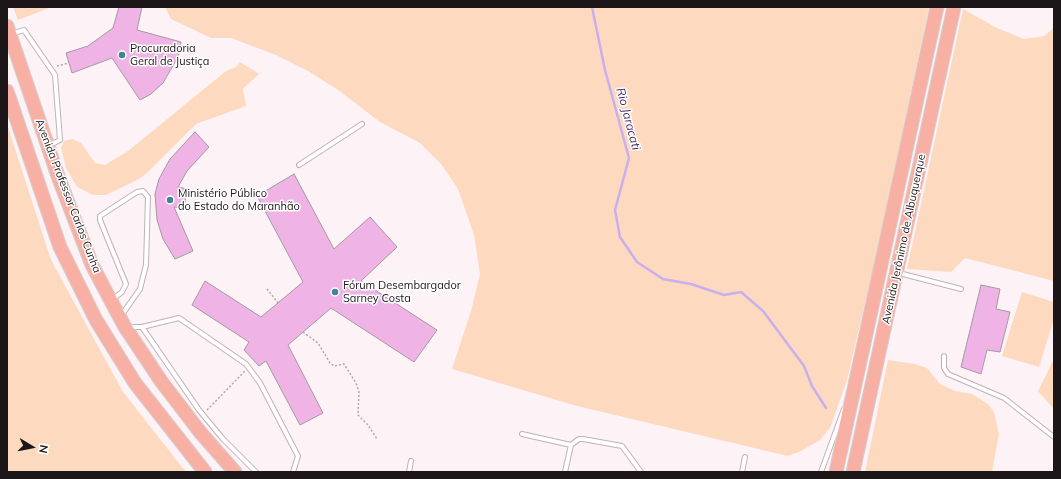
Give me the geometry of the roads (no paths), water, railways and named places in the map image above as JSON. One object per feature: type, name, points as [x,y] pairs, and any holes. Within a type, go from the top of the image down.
[{"type":"main road","name":"Avenida Jerônimo de Albuquerque","points":[[836,472],[937,7]]},
{"type":"main road","name":"Avenida Jerônimo de Albuquerque","points":[[854,472],[954,7]]},
{"type":"main road","name":"Avenida Professor Carlos Cunha","points":[[8,30],[82,240],[122,323],[161,381],[200,432],[235,472]]},
{"type":"main road","name":"Avenida Professor Carlos Cunha","points":[[7,91],[60,247],[96,320],[134,383],[205,472]]},
{"type":"lane","points":[[8,30],[24,30],[52,68],[57,86],[60,140],[48,146]]},
{"type":"lane","points":[[299,165],[362,124]]},
{"type":"lane","points":[[111,301],[122,292],[126,284],[100,220],[100,216],[137,192],[143,191],[148,197],[146,265],[140,290],[122,323],[142,327],[179,318],[246,364],[260,383],[298,456],[293,472]]},
{"type":"lane","points":[[897,272],[961,289]]},
{"type":"lane","points":[[142,327],[203,415],[256,472]]},
{"type":"lane","points":[[944,356],[944,368],[948,374],[1004,398],[1054,437]]},
{"type":"lane","points":[[821,472],[836,427],[856,381]]},
{"type":"lane","points":[[522,434],[571,445]]},
{"type":"lane","points":[[565,472],[571,445],[579,439],[618,444],[626,450],[641,472]]},
{"type":"lane","points":[[742,472],[746,457]]},
{"type":"lane","points":[[409,472],[411,461]]},
{"type":"waterway","name":"Rio Jaracati","points":[[592,7],[605,70],[629,158],[615,210],[620,237],[637,262],[663,279],[691,284],[724,295],[741,292],[763,311],[804,366],[812,386],[826,408]]},
{"type":"place","name":"Procuradoria Geral de Justiça","points":[[122,55]]},
{"type":"place","name":"Ministério Público do Estado do Maranhão","points":[[170,200]]},
{"type":"place","name":"Fórum Desembargador Sarney Costa","points":[[335,292]]}]
